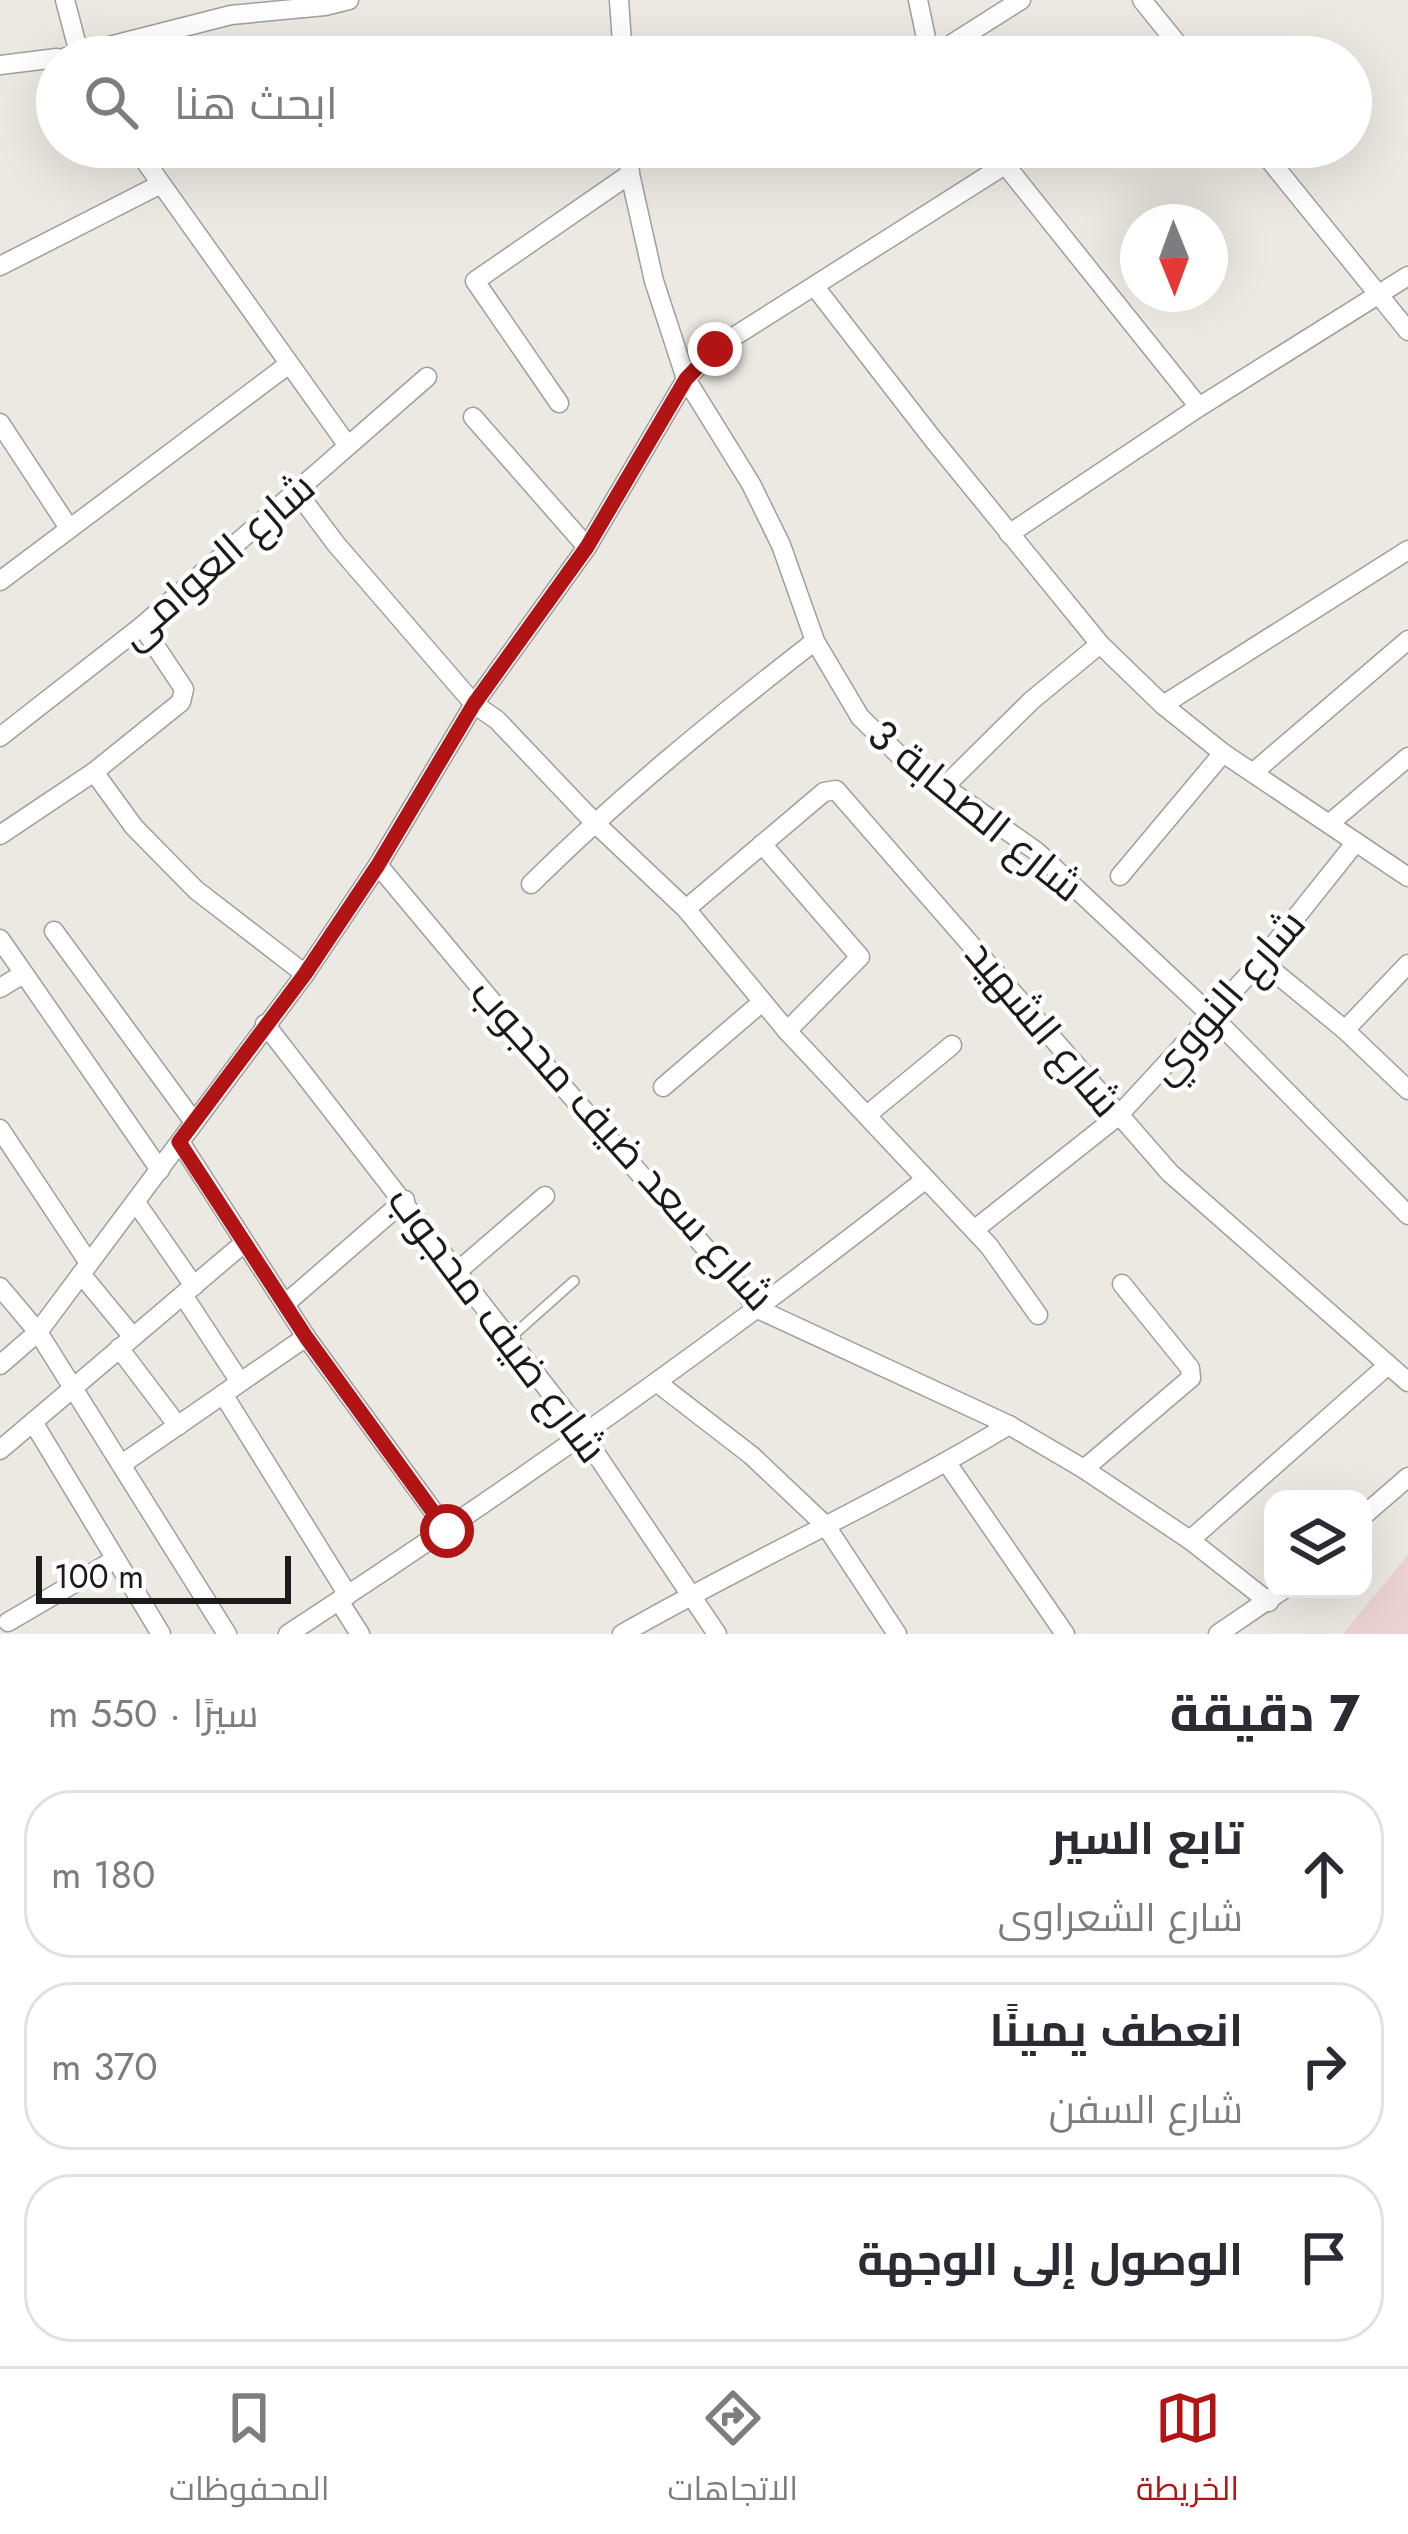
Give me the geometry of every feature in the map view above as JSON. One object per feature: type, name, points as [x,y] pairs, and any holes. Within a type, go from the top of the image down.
[{"type":"street","points":[[64,0],[71,36]]},
{"type":"street","points":[[151,36],[231,15],[349,0]]},
{"type":"street","points":[[619,0],[621,36]]},
{"type":"street","points":[[918,0],[926,36]]},
{"type":"street","points":[[964,36],[1021,0]]},
{"type":"street","points":[[1142,0],[1170,36]]},
{"type":"street","points":[[0,65],[36,61]]},
{"type":"street","points":[[150,168],[348,446]]},
{"type":"street","name":"شارع الصحابة 3","points":[[630,168],[654,280],[686,379],[752,484],[781,545],[815,641],[860,717],[879,739],[1036,851],[1212,1016],[1408,1215]]},
{"type":"street","points":[[0,1365],[38,1332],[305,974],[378,865],[474,704],[587,547],[686,379],[715,349],[999,168]]},
{"type":"street","points":[[1008,168],[1199,406]]},
{"type":"street","points":[[1276,168],[1408,332]]},
{"type":"street","points":[[559,403],[476,281],[630,174]]},
{"type":"street","points":[[0,266],[161,184]]},
{"type":"street","points":[[1009,534],[1199,406],[1408,276]]},
{"type":"street","points":[[815,286],[1100,644],[1163,705],[1223,753],[1408,878]]},
{"type":"street","points":[[0,581],[289,364]]},
{"type":"street","name":"شارع العوامى","points":[[0,737],[142,626],[428,377]]},
{"type":"street","points":[[473,417],[587,547]]},
{"type":"street","points":[[0,423],[69,528]]},
{"type":"street","points":[[297,492],[474,704],[497,720],[686,909],[761,1003],[974,1231],[1038,1315]]},
{"type":"street","points":[[1163,705],[1408,550]]},
{"type":"street","points":[[0,835],[94,772],[182,702],[184,689],[142,626]]},
{"type":"street","points":[[1255,771],[1408,640]]},
{"type":"street","points":[[531,884],[700,730],[815,641]]},
{"type":"street","points":[[945,786],[1031,701],[1100,644]]},
{"type":"street","points":[[1120,876],[1223,753]]},
{"type":"street","points":[[1330,823],[1408,757]]},
{"type":"street","points":[[94,772],[134,827],[196,890],[305,974]]},
{"type":"street","name":"شارع الشهيد","points":[[686,909],[824,792],[836,790],[1118,1116],[1220,1220],[1408,1382]]},
{"type":"street","name":"شارع النووي","points":[[974,1231],[1118,1116],[1261,961],[1356,842]]},
{"type":"street","points":[[762,844],[860,957],[787,1031]]},
{"type":"street","name":"شارع سعد ضيف محجوب","points":[[378,865],[566,1090],[760,1310],[1009,1425],[1084,1468],[1264,1588]]},
{"type":"street","points":[[54,931],[194,1122]]},
{"type":"street","points":[[0,939],[160,1170]]},
{"type":"street","points":[[1261,961],[1408,1090]]},
{"type":"street","points":[[1345,1030],[1408,964]]},
{"type":"street","points":[[0,988],[23,974]]},
{"type":"street","points":[[663,1087],[761,1003]]},
{"type":"street","name":"شارع ضيف محجوب","points":[[265,1024],[584,1436],[717,1634]]},
{"type":"street","points":[[867,1115],[952,1046]]},
{"type":"street","points":[[0,1130],[178,1426]]},
{"type":"street","points":[[179,1142],[306,1337],[447,1531]]},
{"type":"street","points":[[291,1633],[659,1384],[926,1179]]},
{"type":"street","points":[[459,1270],[545,1196]]},
{"type":"street","points":[[285,1304],[405,1200]]},
{"type":"street","points":[[136,1204],[240,1382]]},
{"type":"street","points":[[0,1450],[244,1243]]},
{"type":"street","points":[[1084,1468],[1191,1378],[1190,1368],[1122,1284]]},
{"type":"street","points":[[0,1287],[38,1332],[226,1634]]},
{"type":"street","points":[[122,1464],[306,1337]]},
{"type":"street","points":[[1190,1540],[1388,1365]]},
{"type":"street","points":[[659,1384],[751,1455],[826,1526],[897,1634]]},
{"type":"street","points":[[223,1394],[344,1598],[360,1634]]},
{"type":"street","points":[[33,1422],[161,1634]]},
{"type":"street","points":[[622,1634],[947,1463],[1009,1425]]},
{"type":"street","points":[[947,1463],[1065,1634]]},
{"type":"street","points":[[1372,1509],[1405,1483]]},
{"type":"street","points":[[6,1620],[114,1560]]},
{"type":"street","points":[[1218,1634],[1274,1598]]},
{"type":"lane","points":[[510,1338],[574,1281]]},
{"type":"shaded area","points":[[1408,1555],[1408,1634],[1343,1634]]},
{"type":"route","points":[[447,1531],[306,1337],[179,1142],[305,974],[378,865],[474,704],[587,547],[686,379],[715,349]]}]
